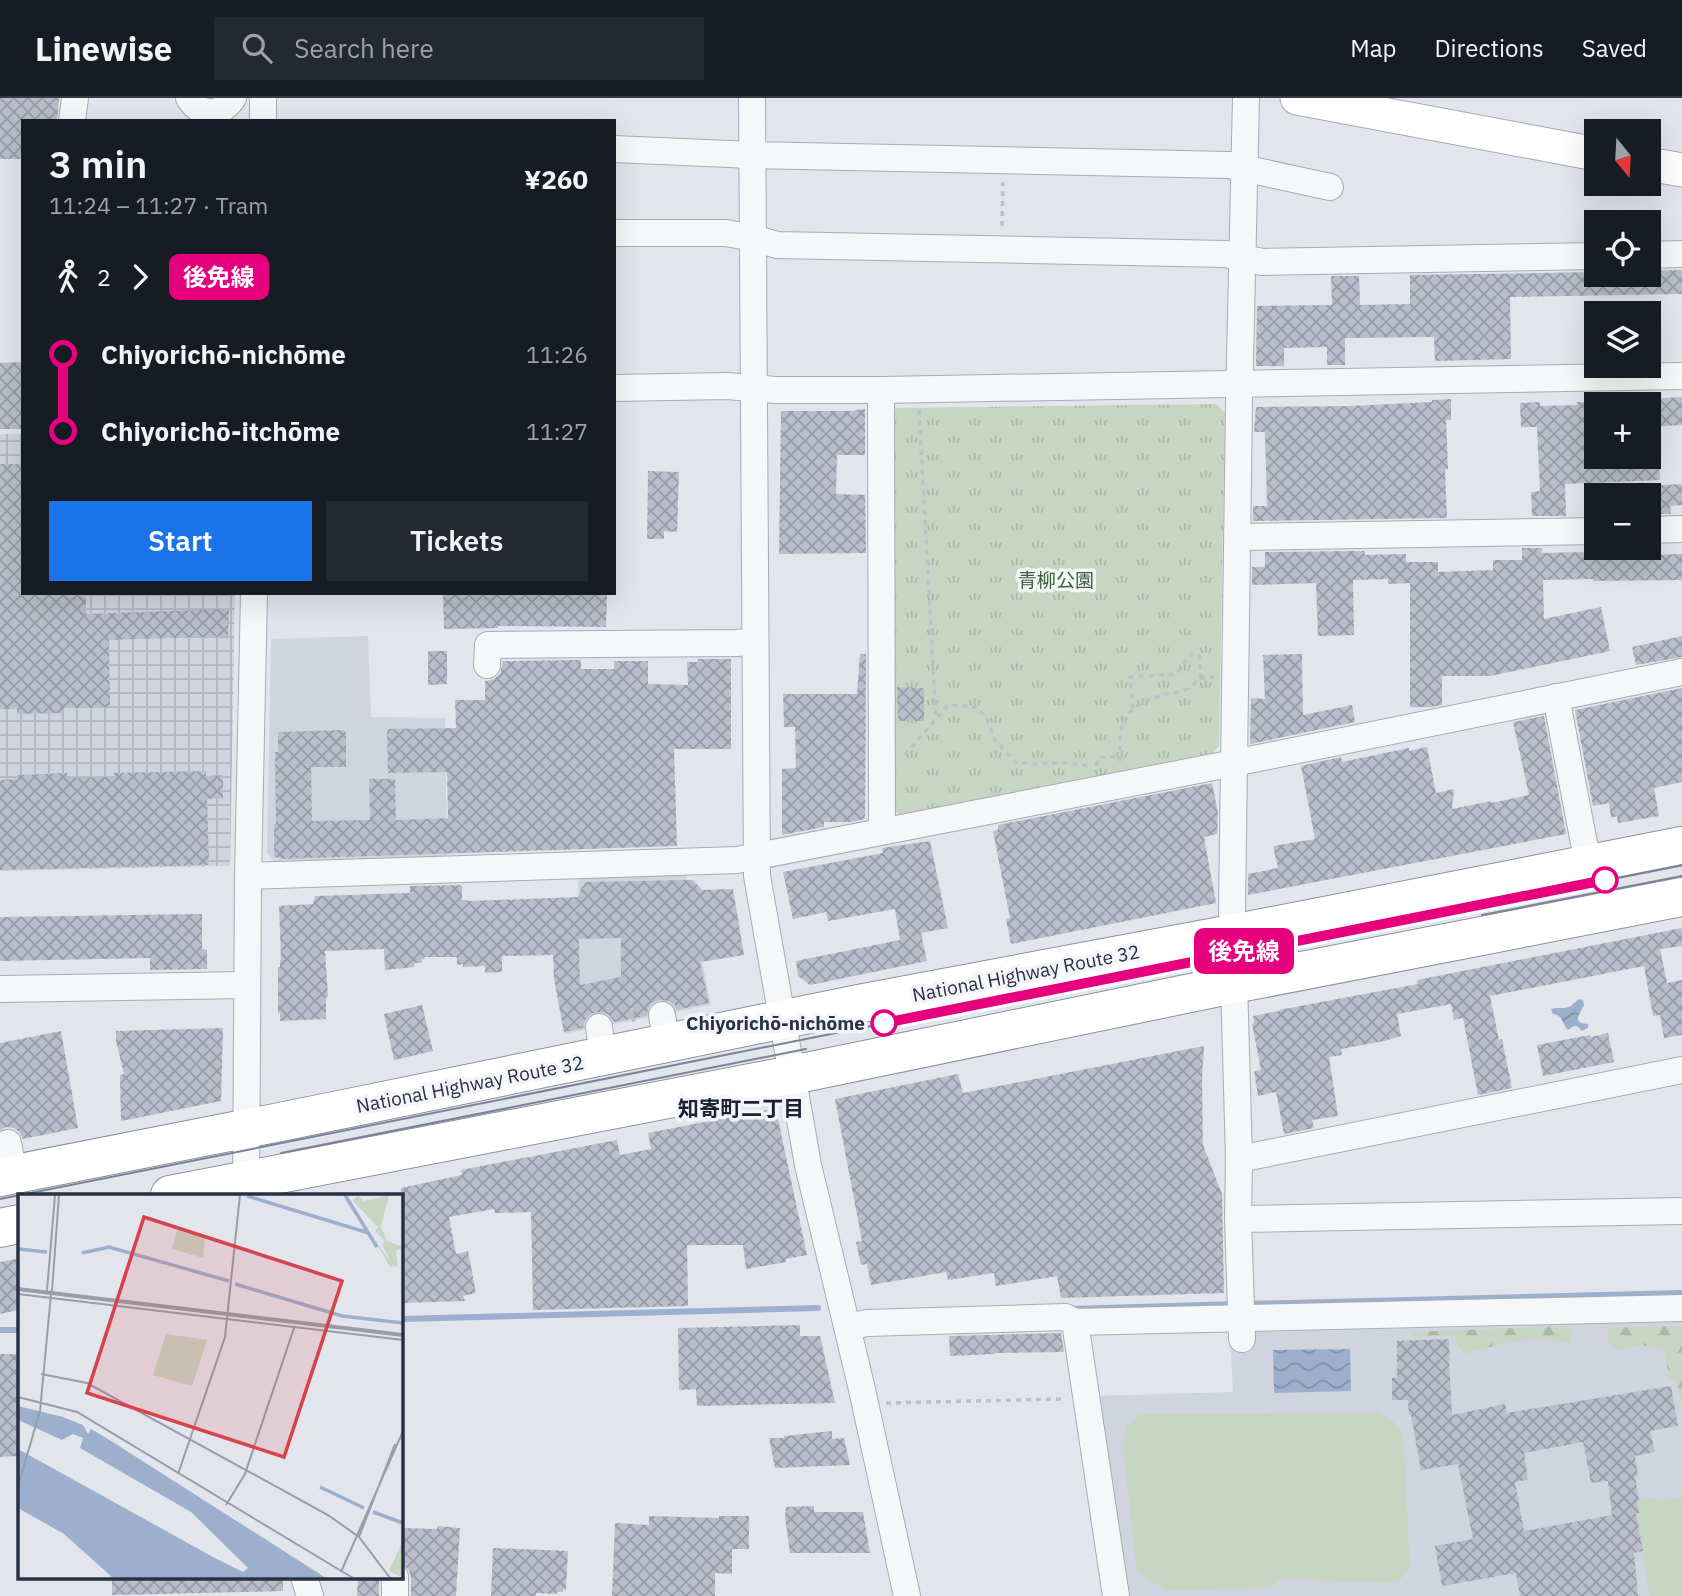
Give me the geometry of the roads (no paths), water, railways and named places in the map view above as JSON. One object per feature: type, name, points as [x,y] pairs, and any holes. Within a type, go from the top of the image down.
[{"type":"highway","name":"National Highway Route 32","points":[[7,1165],[246,1129],[601,1042],[665,1029],[782,1021],[1682,846]]},
{"type":"highway","points":[[181,1194],[246,1188],[1234,985],[1682,897]]},
{"type":"highway","points":[[0,1228],[18,1224]]},
{"type":"main road","points":[[1297,98],[1584,152]]},
{"type":"main road","points":[[1661,166],[1682,170]]},
{"type":"street","points":[[72,119],[75,98]]},
{"type":"street","points":[[190,98],[198,108],[214,113],[224,109],[233,98]]},
{"type":"street","points":[[263,98],[263,119]]},
{"type":"street","points":[[752,98],[757,876],[808,1165],[907,1596]]},
{"type":"street","points":[[1241,1329],[1232,934],[1246,98]]},
{"type":"street","points":[[616,149],[752,155],[1229,165],[1330,187]]},
{"type":"street","points":[[616,233],[726,233],[778,245],[1226,254],[1262,262],[1584,256]]},
{"type":"street","points":[[1661,255],[1682,254]]},
{"type":"street","points":[[616,388],[727,386],[881,390],[1682,376]]},
{"type":"street","points":[[881,390],[883,831]]},
{"type":"street","points":[[1661,530],[1682,529]]},
{"type":"street","points":[[1238,537],[1584,531]]},
{"type":"street","points":[[246,1188],[248,876],[254,595]]},
{"type":"street","points":[[487,665],[488,645],[597,654],[755,642]]},
{"type":"street","points":[[248,876],[620,873],[737,860],[1682,672]]},
{"type":"street","points":[[1556,697],[1588,864]]},
{"type":"street","points":[[0,989],[247,985]]},
{"type":"street","points":[[1239,1159],[1682,1070]]},
{"type":"street","points":[[1238,1219],[1682,1211]]},
{"type":"street","points":[[847,1327],[867,1323],[1066,1317],[1075,1322],[1241,1329],[1681,1301]]},
{"type":"street","points":[[1075,1322],[1116,1596]]},
{"type":"street","points":[[304,1578],[310,1596]]},
{"type":"street","points":[[395,1578],[395,1596]]},
{"type":"water","points":[[1580,999],[1584,1005],[1578,1020],[1588,1024],[1588,1028],[1582,1031],[1574,1026],[1568,1030],[1561,1018],[1553,1014],[1551,1009],[1569,1007]]},
{"type":"water","points":[[1350,1349],[1351,1391],[1274,1393],[1273,1350]]},
{"type":"waterway","points":[[1247,1304],[1682,1293]]},
{"type":"waterway","points":[[1072,1309],[1236,1304]]},
{"type":"waterway","points":[[402,1319],[818,1308]]},
{"type":"waterway","points":[[0,1330],[18,1330]]},
{"type":"tram line","points":[[25,1194],[1682,865]]},
{"type":"tram line","points":[[1482,915],[1682,876]]},
{"type":"tram line","name":"後免線","points":[[884,1023],[1605,880]]},
{"type":"tram line","points":[[281,1153],[806,1049]]},
{"type":"tram line","points":[[0,1199],[18,1195]]},
{"type":"place","name":"Chiyorichō-nichōme","points":[[884,1023]]},
{"type":"district","name":"知寄町二丁目","points":[[741,1109]]},
{"type":"park label","name":"青柳公園","points":[[1056,580]]}]
